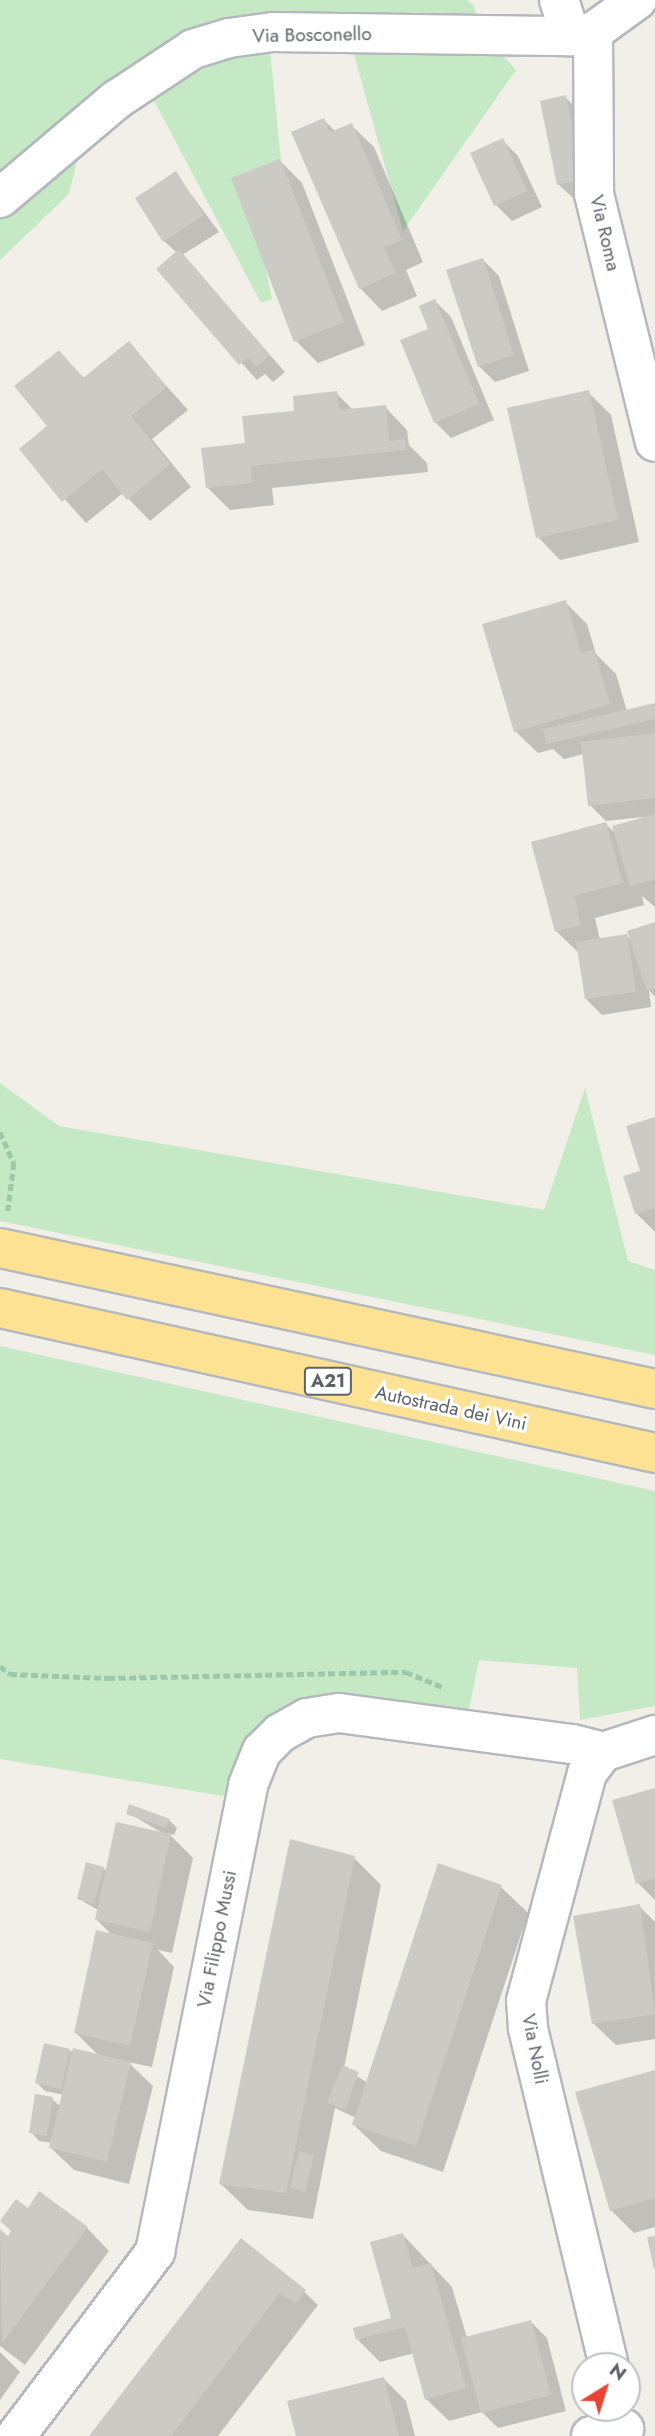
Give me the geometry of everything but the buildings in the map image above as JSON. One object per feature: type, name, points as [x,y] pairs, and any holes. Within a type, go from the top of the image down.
[{"type":"highway","points":[[4,1232],[655,1389]]},
{"type":"highway","name":"Autostrada dei Vini","points":[[0,1308],[655,1453]]},
{"type":"street","name":"Via Roma","points":[[559,0],[582,34],[594,194],[655,442]]},
{"type":"street","points":[[582,34],[637,0]]},
{"type":"street","name":"Via Bosconello","points":[[0,198],[116,100],[192,49],[229,38],[273,32],[582,34]]},
{"type":"street","name":"Via Filippo Mussi","points":[[16,2436],[155,2252],[248,1785],[262,1752],[280,1732],[307,1718],[339,1713],[572,1744],[603,1752]]},
{"type":"street","points":[[603,1752],[655,1735]]},
{"type":"street","name":"Via Nolli","points":[[603,1752],[587,1773],[577,1798],[526,2001],[528,2028],[606,2352]]},
{"type":"path","points":[[0,1132],[14,1163],[4,1232]]},
{"type":"green space","points":[[0,0],[467,0],[474,6],[481,32],[516,70],[403,231],[350,40],[269,40],[281,161],[246,172],[272,299],[261,303],[142,78],[84,133],[69,194],[0,260]]},
{"type":"green space","points":[[0,1083],[59,1126],[544,1210],[585,1088],[628,1261],[655,1270],[655,1355],[0,1221]]},
{"type":"green space","points":[[0,1346],[655,1491],[655,1706],[580,1720],[577,1668],[479,1660],[468,1714],[326,1697],[229,1797],[0,1759]]}]
